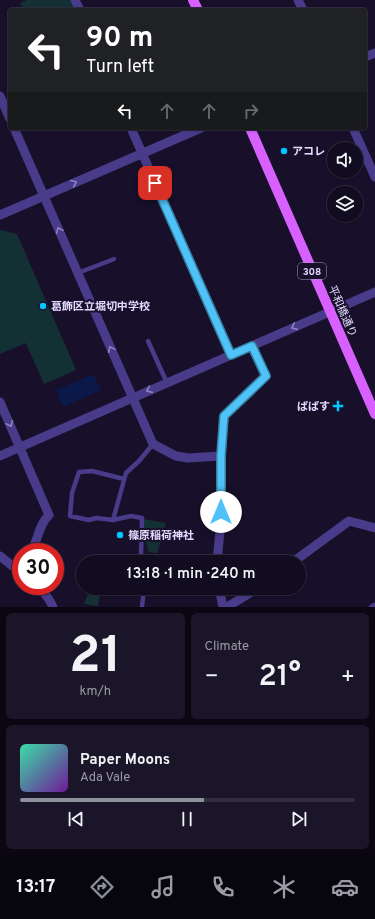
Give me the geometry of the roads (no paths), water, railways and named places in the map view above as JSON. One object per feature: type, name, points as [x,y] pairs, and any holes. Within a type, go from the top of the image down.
[{"type":"main road","name":"平和橋通り","points":[[251,130],[375,414]]},
{"type":"street","points":[[0,96],[8,114]]},
{"type":"street","points":[[15,130],[153,444],[176,456],[188,458],[221,456]]},
{"type":"street","points":[[133,130],[231,355]]},
{"type":"street","points":[[0,215],[197,130]]},
{"type":"street","points":[[354,130],[375,177]]},
{"type":"street","points":[[0,456],[375,292]]},
{"type":"street","points":[[218,555],[221,520],[221,456],[224,416],[266,376],[252,346]]},
{"type":"street","points":[[0,402],[49,515],[44,520],[36,543]]},
{"type":"street","points":[[303,555],[349,521],[375,528]]},
{"type":"street","points":[[0,556],[12,564]]},
{"type":"street","points":[[46,595],[53,607]]},
{"type":"street","points":[[220,595],[223,607]]},
{"type":"street","points":[[227,607],[247,595]]},
{"type":"lane","points":[[78,273],[114,258]]},
{"type":"lane","points":[[148,341],[167,383]]},
{"type":"lane","points":[[113,520],[126,473],[139,461],[153,444]]},
{"type":"lane","points":[[124,479],[92,471],[79,472],[72,493],[70,516],[89,520],[96,518],[113,520],[131,516],[142,518],[141,555]]},
{"type":"lane","points":[[142,607],[143,595]]},
{"type":"lane","points":[[371,607],[374,605],[375,606]]},
{"type":"water","points":[[93,374],[101,390],[63,407],[56,390]]},
{"type":"place","name":"アコレ","points":[[284,151]]},
{"type":"place","name":"葛飾区立堀切中学校","points":[[43,306]]},
{"type":"place","name":"ぱぱす","points":[[338,406]]},
{"type":"place","name":"篠原稲荷神社","points":[[120,535]]}]
